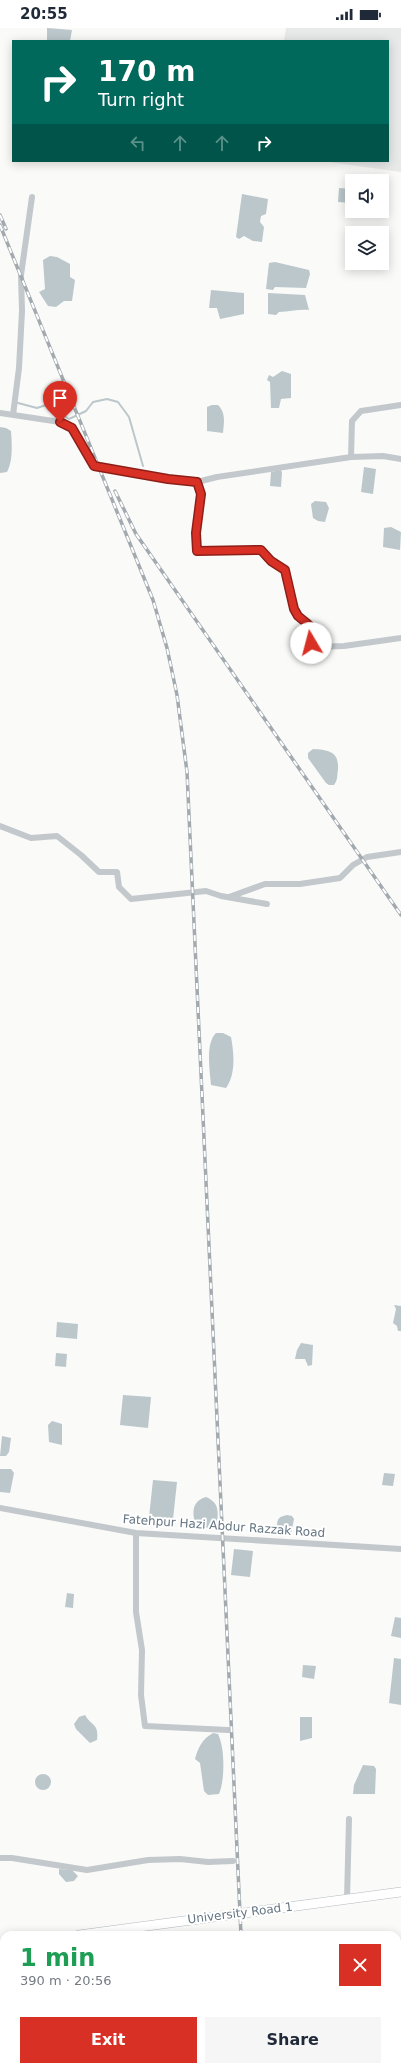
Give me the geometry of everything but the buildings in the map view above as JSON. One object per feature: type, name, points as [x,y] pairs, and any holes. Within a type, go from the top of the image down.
[{"type":"main road","name":"University Road 1","points":[[111,1931],[401,1892]]},
{"type":"street","points":[[13,415],[19,368],[22,311],[20,275],[32,197]]},
{"type":"street","points":[[351,458],[352,421],[361,412],[401,405]]},
{"type":"street","points":[[0,413],[60,422],[72,428],[94,466],[168,479],[197,482],[216,477],[351,458],[383,456],[401,459]]},
{"type":"street","points":[[197,482],[201,494],[196,533],[197,551],[261,550],[271,561],[285,570],[294,609],[298,616],[309,625],[311,643],[315,647],[344,646],[401,638]]},
{"type":"street","points":[[0,826],[31,838],[57,836],[99,872],[117,872],[119,886],[131,899],[206,890],[227,898],[267,904]]},
{"type":"street","points":[[227,898],[265,884],[300,884],[340,878],[353,864],[367,857],[401,852]]},
{"type":"street","name":"Fatehpur Hazi Abdur Razzak Road","points":[[0,1508],[136,1534],[401,1549]]},
{"type":"street","points":[[136,1534],[136,1612],[142,1650],[141,1695],[145,1726],[228,1730]]},
{"type":"street","points":[[347,1900],[349,1819]]},
{"type":"street","points":[[0,1858],[12,1858],[87,1870],[148,1860],[180,1858],[208,1862],[233,1861]]},
{"type":"shaded area","points":[[47,28],[72,30],[70,40],[47,40]]},
{"type":"shaded area","points":[[286,28],[401,28],[401,172],[329,162],[389,162],[389,40],[284,40]]},
{"type":"shaded area","points":[[339,188],[345,188],[345,202],[338,202]]},
{"type":"shaded area","points":[[242,194],[268,199],[266,214],[261,216],[260,222],[264,227],[262,242],[253,241],[244,236],[239,239],[236,237]]},
{"type":"shaded area","points":[[50,256],[57,257],[70,264],[70,277],[75,280],[72,301],[64,301],[56,307],[48,306],[39,292],[45,289],[43,260]]},
{"type":"shaded area","points":[[275,262],[309,270],[310,274],[306,288],[275,287],[273,290],[266,289],[269,263]]},
{"type":"shaded area","points":[[211,290],[244,293],[244,314],[220,319],[217,308],[209,308]]},
{"type":"shaded area","points":[[268,293],[305,295],[309,310],[279,312],[276,315],[268,314]]},
{"type":"shaded area","points":[[282,371],[291,374],[291,398],[281,399],[279,408],[271,408],[270,382],[267,380],[269,375],[273,377]]},
{"type":"shaded area","points":[[218,405],[221,408],[224,418],[223,433],[207,431],[207,407]]},
{"type":"shaded area","points":[[0,427],[11,431],[12,447],[9,468],[7,472],[0,473]]},
{"type":"shaded area","points":[[364,467],[376,469],[373,494],[361,492]]},
{"type":"shaded area","points":[[281,470],[281,487],[270,486],[271,472]]},
{"type":"shaded area","points":[[315,501],[326,502],[329,508],[325,522],[318,521],[313,518],[311,504]]},
{"type":"shaded area","points":[[391,527],[401,532],[400,550],[383,547],[384,528]]},
{"type":"shaded area","points":[[313,749],[328,751],[337,758],[337,779],[334,785],[329,785],[326,783],[308,758],[308,753]]},
{"type":"shaded area","points":[[216,1033],[223,1033],[231,1037],[233,1050],[233,1070],[226,1088],[211,1085],[209,1051],[210,1044]]},
{"type":"shaded area","points":[[394,1305],[401,1306],[401,1331],[398,1331],[397,1326],[393,1323],[396,1309]]},
{"type":"shaded area","points":[[57,1322],[78,1324],[77,1339],[56,1337]]},
{"type":"shaded area","points":[[301,1343],[313,1345],[312,1365],[308,1366],[305,1359],[295,1359],[297,1350]]},
{"type":"shaded area","points":[[56,1353],[67,1354],[66,1367],[55,1366]]},
{"type":"shaded area","points":[[123,1395],[151,1397],[148,1428],[120,1425]]},
{"type":"shaded area","points":[[52,1421],[62,1424],[62,1445],[49,1442],[48,1425]]},
{"type":"shaded area","points":[[2,1436],[11,1438],[9,1452],[6,1456],[0,1456]]},
{"type":"shaded area","points":[[0,1469],[11,1469],[14,1473],[10,1493],[0,1492]]},
{"type":"shaded area","points":[[384,1473],[395,1474],[393,1486],[382,1485]]},
{"type":"shaded area","points":[[153,1480],[177,1482],[173,1519],[149,1517]]},
{"type":"shaded area","points":[[206,1497],[214,1502],[218,1512],[217,1525],[210,1530],[194,1519],[193,1515],[197,1502]]},
{"type":"shaded area","points":[[287,1515],[292,1516],[294,1519],[291,1534],[281,1533],[277,1528],[277,1522],[279,1519]]},
{"type":"shaded area","points":[[234,1549],[253,1551],[250,1577],[231,1575]]},
{"type":"shaded area","points":[[67,1593],[74,1594],[73,1608],[65,1607]]},
{"type":"shaded area","points":[[395,1617],[401,1618],[401,1638],[391,1636]]},
{"type":"shaded area","points":[[394,1658],[401,1659],[401,1705],[389,1703]]},
{"type":"shaded area","points":[[303,1665],[316,1666],[314,1679],[302,1677]]},
{"type":"shaded area","points":[[85,1715],[97,1731],[97,1740],[90,1743],[76,1729],[74,1724],[79,1717]]},
{"type":"shaded area","points":[[300,1717],[312,1717],[312,1738],[300,1741]]},
{"type":"shaded area","points":[[213,1733],[218,1734],[222,1747],[223,1773],[219,1794],[208,1795],[204,1791],[200,1763],[195,1759],[201,1744]]},
{"type":"shaded area","points":[[363,1765],[374,1766],[376,1769],[375,1794],[353,1794],[354,1785]]},
{"type":"shaded area","points":[[43,1774],[50,1779],[51,1782],[46,1789],[43,1790],[36,1785],[35,1782],[40,1775]]},
{"type":"shaded area","points":[[59,1869],[72,1870],[78,1876],[74,1881],[66,1882],[59,1874]]},
{"type":"waterway","points":[[18,403],[37,408],[49,404],[60,405],[64,416],[69,419],[86,411],[93,402],[107,399],[118,402],[129,417],[143,466]]},
{"type":"railway","points":[[0,215],[6,229]]},
{"type":"railway","points":[[0,225],[153,600],[167,648],[177,695],[187,772],[241,1931]]},
{"type":"railway","points":[[115,491],[136,534],[401,915]]},
{"type":"route","points":[[60,422],[72,428],[78,436],[90,462],[94,466],[126,470],[168,479],[197,482],[201,494],[196,533],[198,537],[197,551],[261,550],[271,561],[285,570],[294,609],[298,616],[305,620],[309,625],[311,643]]}]
